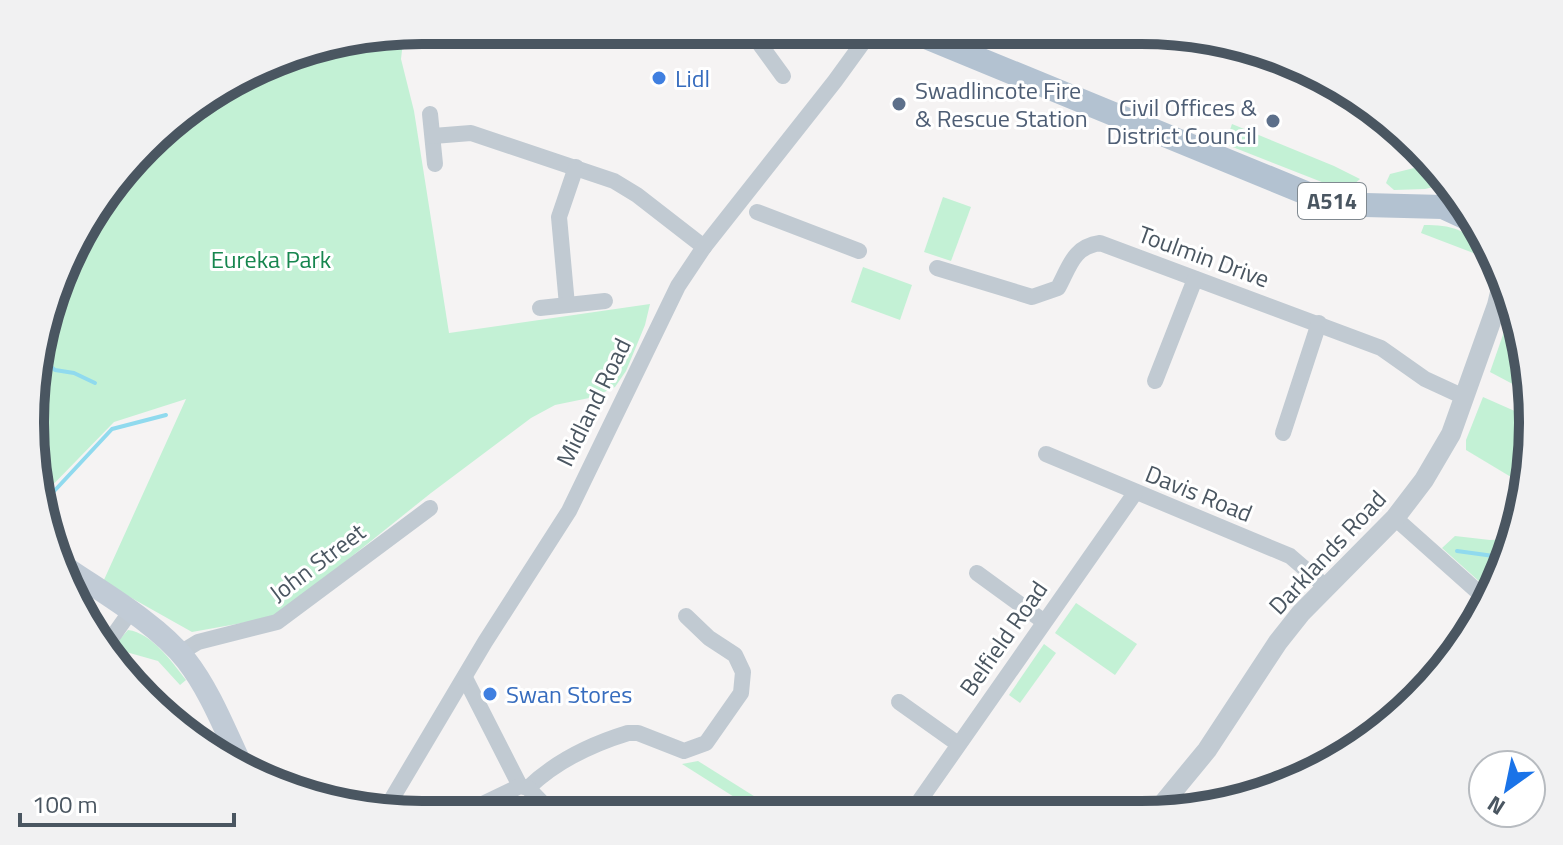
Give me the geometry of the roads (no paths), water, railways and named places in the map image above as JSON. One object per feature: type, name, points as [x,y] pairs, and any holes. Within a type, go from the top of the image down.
[{"type":"main road","name":"A514","points":[[946,44],[1325,200],[1365,205],[1449,204]]},
{"type":"main road","points":[[76,575],[166,639],[180,653],[201,684],[234,751]]},
{"type":"street","points":[[760,44],[783,76]]},
{"type":"street","name":"Midland Road","points":[[392,799],[569,509],[678,286],[704,247],[862,44]]},
{"type":"street","points":[[430,114],[435,164]]},
{"type":"street","points":[[433,136],[471,133],[576,167],[625,188],[704,247]]},
{"type":"street","points":[[567,305],[559,217],[576,167]]},
{"type":"street","points":[[757,212],[859,251]]},
{"type":"street","name":"Toulmin Drive","points":[[937,268],[1032,297],[1058,288],[1078,250],[1100,243],[1381,348],[1425,379],[1464,397]]},
{"type":"street","points":[[1155,381],[1195,279]]},
{"type":"street","points":[[540,308],[605,301]]},
{"type":"street","name":"Darklands Road","points":[[1166,800],[1214,741],[1278,642],[1326,587],[1411,500],[1444,448],[1500,305]]},
{"type":"street","points":[[1283,433],[1319,323]]},
{"type":"street","name":"Davis Road","points":[[1046,454],[1290,556],[1326,587]]},
{"type":"street","name":"Belfield Road","points":[[919,801],[1135,493]]},
{"type":"street","name":"John Street","points":[[180,653],[198,642],[277,622],[430,508]]},
{"type":"street","points":[[1395,518],[1479,593]]},
{"type":"street","points":[[977,573],[1043,621]]},
{"type":"street","points":[[112,638],[130,612]]},
{"type":"street","points":[[492,801],[524,787],[563,761],[628,733],[638,733],[684,751],[706,743],[741,693],[743,672],[735,655],[709,638],[686,616]]},
{"type":"street","points":[[465,678],[524,787],[539,801]]},
{"type":"street","points":[[899,702],[958,744]]},
{"type":"waterway","points":[[48,365],[55,370],[74,373],[95,383]]},
{"type":"waterway","points":[[51,495],[112,429],[166,415]]},
{"type":"waterway","points":[[1457,551],[1494,556]]},
{"type":"place","name":"Lidl","points":[[659,78]]},
{"type":"place","name":"Swadlincote Fire & Rescue Station","points":[[899,104]]},
{"type":"place","name":"Civil Offices & District Council","points":[[1273,121]]},
{"type":"place","name":"Swan Stores","points":[[490,694]]},
{"type":"park label","name":"Eureka Park","points":[[271,259]]}]
